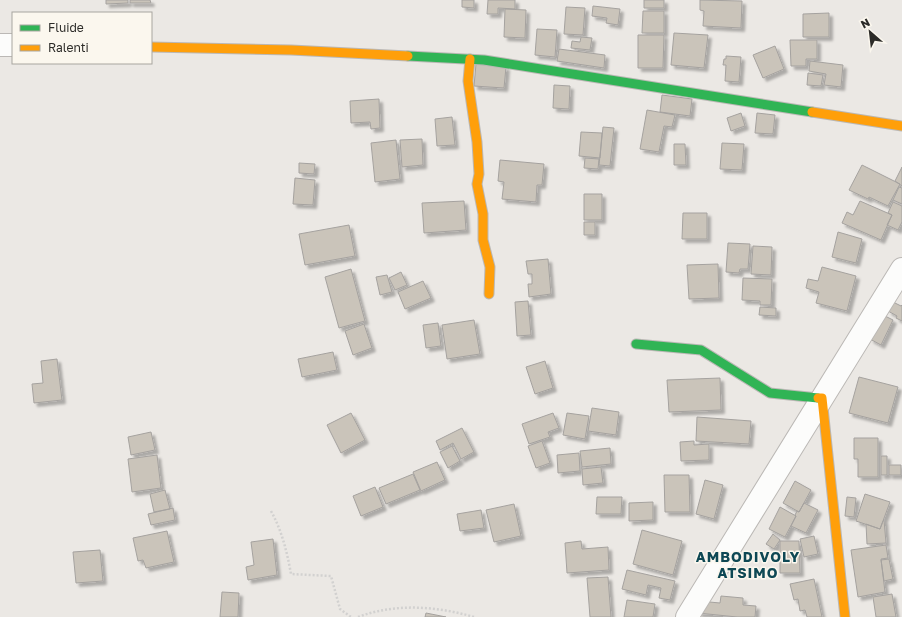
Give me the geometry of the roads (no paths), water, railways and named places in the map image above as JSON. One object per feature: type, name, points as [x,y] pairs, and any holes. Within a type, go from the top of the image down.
[{"type":"street","points":[[0,45],[12,45]]},
{"type":"street","points":[[152,47],[291,50],[492,61],[902,126]]},
{"type":"street","points":[[470,59],[468,81],[477,142],[479,174],[478,184],[483,214],[483,240],[490,267],[489,294]]},
{"type":"street","points":[[687,617],[902,269]]},
{"type":"street","points":[[636,344],[701,350],[770,393],[822,398]]},
{"type":"street","points":[[822,398],[845,617]]},
{"type":"district","name":"AMBODIVOLY ATSIMO","points":[[748,566]]}]
